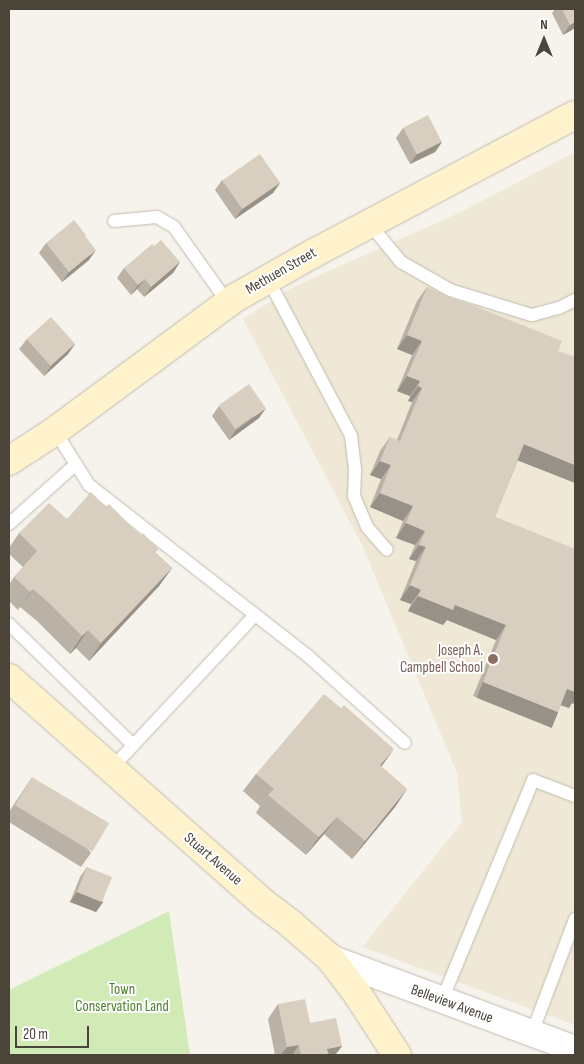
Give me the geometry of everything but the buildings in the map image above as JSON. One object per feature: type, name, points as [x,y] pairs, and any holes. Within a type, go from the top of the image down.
[{"type":"street","name":"Methuen Street","points":[[9,462],[55,431],[228,303],[369,223],[575,115]]},
{"type":"street","name":"Stuart Avenue","points":[[9,678],[262,902],[330,958],[356,992],[397,1055]]},
{"type":"street","name":"Belleview Avenue","points":[[330,958],[575,1049]]},
{"type":"lane","points":[[114,221],[157,217],[174,227],[228,303]]},
{"type":"lane","points":[[369,223],[401,262],[450,290],[532,315],[559,308],[575,300]]},
{"type":"lane","points":[[268,279],[351,436],[355,470],[354,496],[367,527],[387,550]]},
{"type":"lane","points":[[55,431],[89,485],[308,656],[405,743]]},
{"type":"lane","points":[[9,524],[76,464]]},
{"type":"lane","points":[[111,768],[255,615]]},
{"type":"lane","points":[[9,624],[133,745]]},
{"type":"lane","points":[[442,1000],[533,780],[575,796]]},
{"type":"lane","points":[[532,1033],[575,919]]},
{"type":"shaded area","name":"Joseph A. Campbell School","points":[[575,152],[575,1025],[362,947],[462,822],[457,773],[362,545],[243,319],[293,287],[459,213]]},
{"type":"green space","name":"Town Conservation Land","points":[[169,911],[190,1055],[9,1055],[9,990]]},
{"type":"place","name":"Joseph A. Campbell School","points":[[493,659]]}]
